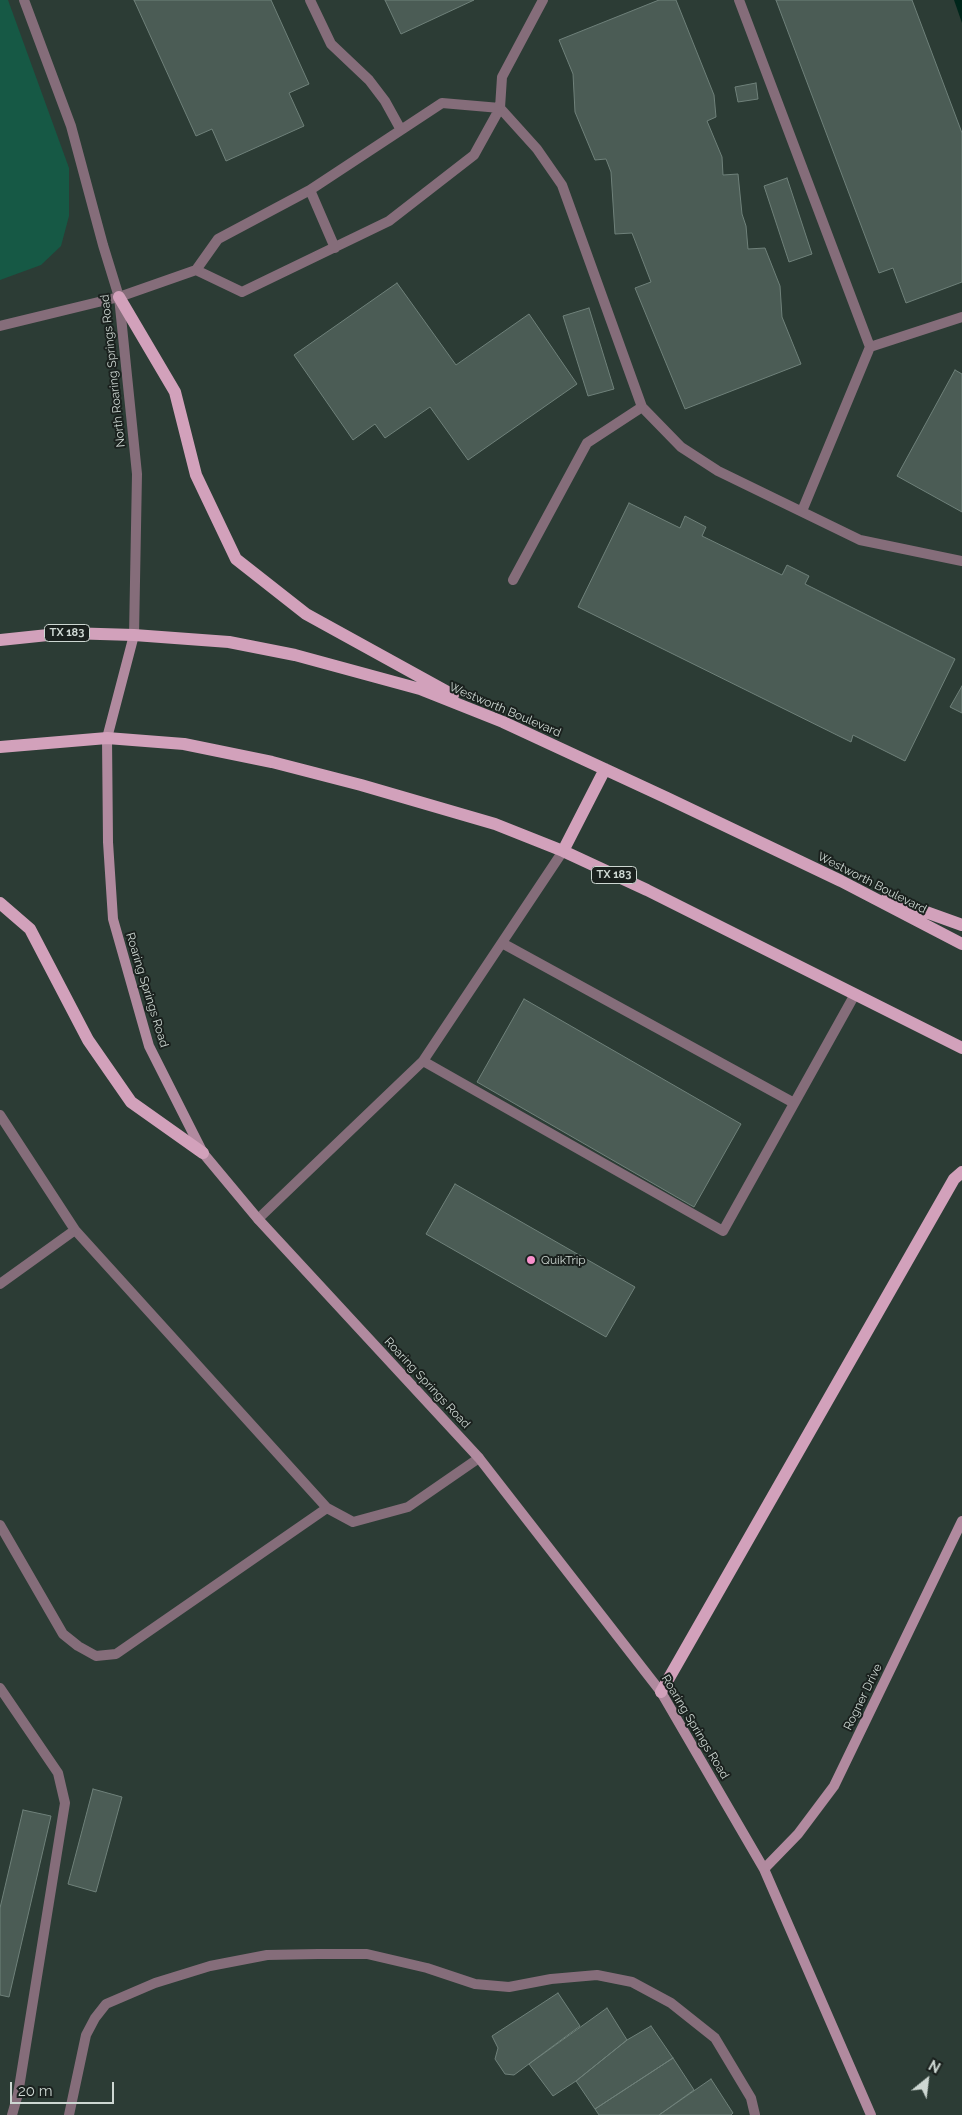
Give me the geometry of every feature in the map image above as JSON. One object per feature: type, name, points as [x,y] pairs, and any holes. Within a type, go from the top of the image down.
[{"type":"main road","points":[[120,297],[175,392],[196,475],[236,559],[306,614],[503,722]]},
{"type":"main road","name":"Westworth Boulevard","points":[[0,640],[67,633],[134,635],[229,642],[294,655],[420,689],[503,722],[605,769],[841,881],[962,944]]},
{"type":"main road","name":"TX 183","points":[[0,747],[107,738],[184,744],[272,762],[403,796],[495,824],[563,851],[647,890],[854,996],[962,1048]]},
{"type":"main road","points":[[563,851],[605,769]]},
{"type":"main road","points":[[841,881],[962,924]]},
{"type":"main road","points":[[0,903],[30,929],[88,1040],[131,1102],[203,1152]]},
{"type":"main road","points":[[661,1692],[954,1179],[962,1172]]},
{"type":"street","name":"North Roaring Springs Road","points":[[24,0],[71,126],[103,245],[120,297],[136,474],[134,635]]},
{"type":"street","points":[[310,0],[331,44],[370,80],[385,101],[401,130]]},
{"type":"street","points":[[196,270],[242,292],[389,221],[474,155],[500,108],[502,78],[543,0]]},
{"type":"street","points":[[739,0],[870,347],[802,512]]},
{"type":"street","points":[[0,326],[120,297],[196,270],[218,239],[310,190],[442,103],[500,108],[537,149],[562,185],[642,407],[681,447],[718,471],[860,540],[962,561]]},
{"type":"street","points":[[310,190],[335,248]]},
{"type":"street","points":[[870,347],[962,317]]},
{"type":"street","points":[[513,580],[587,443],[642,407]]},
{"type":"street","name":"Roaring Springs Road","points":[[134,635],[107,738],[108,842],[113,919],[149,1046],[203,1152],[258,1220],[479,1458],[661,1692],[764,1869],[871,2115]]},
{"type":"street","points":[[258,1220],[423,1061],[563,851]]},
{"type":"street","points":[[502,943],[794,1103]]},
{"type":"street","points":[[423,1061],[723,1231],[854,996]]},
{"type":"street","points":[[0,1115],[75,1230],[327,1508],[353,1522],[408,1507],[479,1458]]},
{"type":"street","points":[[0,1284],[75,1230]]},
{"type":"street","points":[[0,1525],[63,1634],[78,1646],[96,1656],[116,1654],[327,1508]]},
{"type":"street","name":"Rogner Drive","points":[[764,1869],[798,1834],[834,1786],[962,1521]]},
{"type":"street","points":[[0,1688],[58,1773],[65,1803],[18,2094],[12,2115]]},
{"type":"street","points":[[69,2115],[86,2035],[95,2018],[106,2004],[155,1982],[210,1966],[267,1955],[367,1954],[427,1968],[475,1984],[509,1988],[550,1979],[597,1975],[632,1982],[671,2003],[715,2038],[751,2098],[755,2115]]},
{"type":"shaded area","points":[[0,0],[8,0],[69,168],[69,216],[61,246],[41,265],[0,280]]},
{"type":"shaded area","points":[[954,0],[962,0],[962,23]]},
{"type":"building","points":[[134,0],[271,0],[309,84],[289,93],[304,126],[226,161],[212,129],[196,136]]},
{"type":"building","points":[[385,0],[474,0],[401,34]]},
{"type":"building","points":[[659,0],[676,0],[714,95],[716,117],[707,121],[722,157],[723,175],[738,174],[748,249],[765,248],[780,286],[782,317],[801,364],[685,409],[635,288],[651,282],[632,233],[615,234],[611,172],[606,159],[595,160],[575,112],[573,74],[559,40]]},
{"type":"building","points":[[776,0],[912,0],[962,133],[962,282],[906,303],[893,268],[879,273]]},
{"type":"building","points":[[756,83],[758,99],[738,102],[735,87]]},
{"type":"building","points":[[787,178],[812,254],[789,262],[764,186]]},
{"type":"building","points":[[397,283],[456,365],[529,314],[577,384],[468,460],[430,407],[385,438],[375,424],[353,440],[294,355]]},
{"type":"building","points":[[589,308],[614,389],[588,396],[563,316]]},
{"type":"building","points":[[955,370],[962,374],[962,512],[897,476]]},
{"type":"building","points":[[629,503],[680,528],[685,516],[706,527],[702,536],[782,575],[787,565],[809,576],[805,584],[955,659],[905,761],[853,735],[851,742],[578,607]]},
{"type":"building","points":[[962,686],[962,713],[950,707]]},
{"type":"building","points":[[524,999],[741,1124],[694,1207],[477,1082]]},
{"type":"building","name":"QuikTrip","points":[[455,1184],[635,1287],[606,1337],[426,1234]]},
{"type":"building","points":[[93,1789],[122,1797],[96,1892],[68,1884]]},
{"type":"building","points":[[23,1810],[51,1816],[9,1997],[0,1995],[0,1908]]},
{"type":"building","points":[[558,1993],[580,2026],[514,2075],[505,2074],[495,2059],[498,2048],[492,2036]]},
{"type":"building","points":[[607,2008],[627,2040],[576,2081],[553,2096],[529,2064]]},
{"type":"building","points":[[651,2026],[673,2058],[595,2109],[576,2081],[627,2040]]},
{"type":"building","points":[[673,2058],[694,2090],[659,2115],[599,2115],[595,2109]]},
{"type":"building","points":[[711,2079],[733,2113],[731,2115],[659,2115]]},
{"type":"place","name":"QuikTrip","points":[[531,1260]]}]
